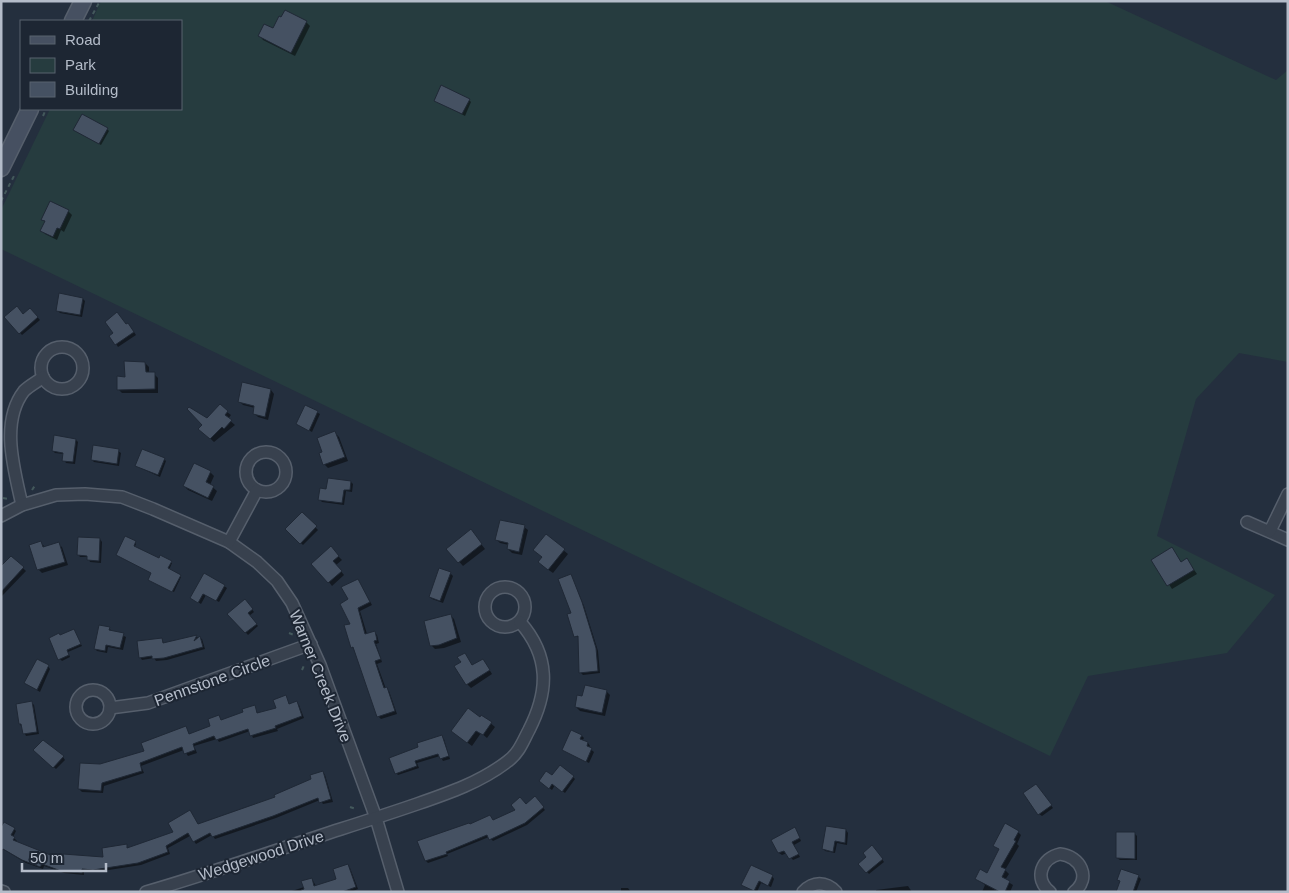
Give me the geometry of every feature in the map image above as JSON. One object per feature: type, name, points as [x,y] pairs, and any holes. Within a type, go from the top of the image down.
[{"type":"main road","points":[[73,20],[82,1]]},
{"type":"main road","points":[[1,168],[30,110]]},
{"type":"street","points":[[22,505],[8,441],[12,410],[24,391],[43,377]]},
{"type":"street","points":[[229,542],[258,490]]},
{"type":"street","name":"Warner Creek Drive","points":[[1,516],[22,505],[56,495],[85,494],[122,497],[229,542],[257,562],[277,581],[292,603],[311,644],[376,818],[398,892]]},
{"type":"street","points":[[1270,531],[1288,494]]},
{"type":"street","points":[[1247,522],[1288,540]]},
{"type":"street","name":"Wedgewood Drive","points":[[146,892],[455,791],[476,782],[510,760],[518,751],[540,708],[542,696],[543,671],[539,650],[520,622]]},
{"type":"street","name":"Pennstone Circle","points":[[110,708],[148,703],[311,644]]},
{"type":"street","points":[[1050,892],[1043,884],[1041,871],[1047,859],[1060,854],[1074,858],[1082,870],[1081,884],[1074,892]]},
{"type":"street","points":[[803,892],[810,886],[823,884],[836,892]]},
{"type":"path","points":[[90,20],[100,1]]},
{"type":"path","points":[[289,633],[294,635]]},
{"type":"path","points":[[302,670],[305,663]]},
{"type":"path","points":[[350,807],[356,809]]},
{"type":"green space","points":[[101,1],[1105,1],[1276,80],[1288,70],[1288,362],[1239,353],[1196,399],[1157,536],[1275,595],[1227,653],[1088,676],[1050,756],[1,249],[1,210],[50,110],[182,110],[182,20],[92,20]]},
{"type":"building","points":[[285,10],[307,21],[291,53],[258,36],[264,24],[273,28],[279,16],[281,17]]},
{"type":"building","points":[[441,85],[470,99],[462,114],[434,101]]},
{"type":"building","points":[[82,114],[108,128],[99,144],[73,130]]},
{"type":"building","points":[[50,201],[69,210],[60,229],[57,228],[53,237],[40,231],[45,221],[41,220]]},
{"type":"building","points":[[59,293],[83,298],[80,315],[56,311]]},
{"type":"building","points":[[17,306],[23,314],[30,308],[38,317],[19,334],[4,317]]},
{"type":"building","points":[[117,312],[134,332],[115,345],[109,336],[113,333],[105,322]]},
{"type":"building","points":[[124,361],[145,362],[146,372],[155,372],[155,389],[117,390],[117,376],[125,377]]},
{"type":"building","points":[[242,382],[271,389],[265,417],[253,414],[254,406],[238,402]]},
{"type":"building","points":[[220,404],[228,411],[225,415],[232,420],[224,429],[222,427],[210,439],[198,429],[202,425],[187,409],[189,407],[207,418]]},
{"type":"building","points":[[305,405],[318,411],[309,431],[296,424]]},
{"type":"building","points":[[335,431],[345,457],[323,465],[319,453],[322,452],[317,438]]},
{"type":"building","points":[[54,435],[76,439],[73,462],[62,461],[63,453],[52,451]]},
{"type":"building","points":[[93,445],[119,449],[117,464],[91,460]]},
{"type":"building","points":[[142,449],[165,458],[158,475],[135,466]]},
{"type":"building","points":[[194,463],[211,471],[206,482],[214,486],[208,498],[183,486]]},
{"type":"building","points":[[328,478],[351,481],[350,490],[344,490],[342,503],[318,500],[320,488],[326,489]]},
{"type":"building","points":[[302,512],[317,526],[300,544],[285,529]]},
{"type":"building","points":[[500,520],[525,525],[519,552],[507,549],[508,543],[495,540]]},
{"type":"building","points":[[471,529],[482,544],[458,563],[446,549]]},
{"type":"building","points":[[546,534],[565,549],[548,570],[538,562],[542,557],[533,550]]},
{"type":"building","points":[[125,536],[136,541],[134,546],[159,558],[160,555],[172,561],[168,568],[181,575],[172,592],[148,580],[151,573],[116,555]]},
{"type":"building","points":[[78,537],[100,538],[99,561],[87,560],[87,556],[77,555]]},
{"type":"building","points":[[41,541],[43,547],[59,542],[65,562],[37,570],[29,545]]},
{"type":"building","points":[[331,546],[339,556],[333,561],[342,571],[328,583],[311,564]]},
{"type":"building","points":[[1172,547],[1181,562],[1187,558],[1194,570],[1167,586],[1151,560]]},
{"type":"building","points":[[11,556],[24,567],[1,592],[1,566]]},
{"type":"building","points":[[439,568],[451,572],[440,601],[429,597]]},
{"type":"building","points":[[204,573],[225,585],[216,601],[203,594],[198,603],[190,598]]},
{"type":"building","points":[[571,574],[596,648],[598,671],[579,673],[578,636],[574,637],[567,614],[571,613],[558,579]]},
{"type":"building","points":[[358,579],[370,602],[358,608],[365,634],[375,631],[377,640],[374,641],[381,659],[375,661],[384,688],[387,687],[395,711],[377,717],[344,625],[350,624],[340,604],[348,599],[341,587]]},
{"type":"building","points":[[245,599],[253,609],[248,613],[257,624],[245,633],[227,614]]},
{"type":"building","points":[[451,614],[457,638],[439,645],[430,646],[424,621]]},
{"type":"building","points":[[99,625],[110,627],[109,630],[124,633],[120,648],[106,645],[105,651],[94,649]]},
{"type":"building","points":[[74,629],[81,644],[67,650],[69,655],[58,660],[49,638]]},
{"type":"building","points":[[197,635],[194,641],[200,636],[203,647],[164,658],[152,659],[152,656],[139,658],[137,641],[162,638],[163,643]]},
{"type":"building","points":[[465,653],[472,665],[483,659],[490,670],[466,685],[454,666],[461,662],[457,657]]},
{"type":"building","points":[[37,659],[49,665],[37,690],[24,683]]},
{"type":"building","points":[[585,685],[607,690],[602,713],[575,707],[577,695],[582,696]]},
{"type":"building","points":[[286,695],[289,704],[297,701],[302,716],[275,726],[276,728],[250,736],[248,729],[216,740],[214,736],[193,744],[195,750],[184,754],[182,747],[140,763],[142,771],[102,783],[101,791],[78,789],[80,763],[100,764],[144,751],[141,743],[186,726],[189,734],[210,726],[208,719],[219,715],[221,720],[243,712],[242,709],[255,705],[257,713],[276,708],[273,700]]},
{"type":"building","points":[[32,701],[37,732],[23,734],[21,724],[19,724],[16,704]]},
{"type":"building","points":[[468,708],[480,717],[481,715],[492,722],[483,735],[476,731],[467,743],[451,731]]},
{"type":"building","points":[[571,730],[582,735],[580,739],[588,742],[587,746],[592,748],[586,762],[562,750]]},
{"type":"building","points":[[442,735],[449,756],[440,759],[438,754],[415,761],[417,766],[395,774],[389,758],[418,747],[417,743]]},
{"type":"building","points":[[43,740],[64,756],[53,768],[33,750]]},
{"type":"building","points":[[560,765],[574,776],[562,792],[552,784],[549,789],[539,781],[546,771],[552,775]]},
{"type":"building","points":[[323,771],[331,799],[319,803],[318,798],[212,837],[210,833],[193,842],[188,833],[166,846],[168,852],[138,863],[93,870],[82,869],[82,873],[61,871],[42,864],[40,867],[22,860],[3,849],[1,852],[1,827],[4,822],[15,828],[11,835],[15,837],[13,840],[63,860],[63,854],[103,857],[102,848],[127,844],[127,848],[173,832],[168,823],[190,810],[198,824],[275,797],[274,795],[311,779],[310,775]]},
{"type":"building","points":[[1036,784],[1052,805],[1038,815],[1023,793]]},
{"type":"building","points":[[535,796],[544,807],[525,823],[489,840],[487,835],[446,852],[447,854],[425,861],[417,841],[470,824],[490,815],[493,820],[515,810],[511,805],[520,797],[526,804]]},
{"type":"building","points":[[1005,823],[1019,831],[1014,840],[1016,841],[1001,867],[1006,869],[1002,877],[1010,881],[1005,892],[1000,892],[975,879],[980,869],[987,873],[999,849],[993,846]]},
{"type":"building","points":[[826,826],[846,829],[845,843],[835,841],[833,852],[822,849]]},
{"type":"building","points":[[795,827],[800,838],[792,842],[799,854],[789,859],[784,851],[778,853],[771,840]]},
{"type":"building","points":[[1116,832],[1135,832],[1135,859],[1116,858]]},
{"type":"building","points":[[872,845],[883,859],[866,873],[858,864],[866,857],[863,853]]},
{"type":"building","points":[[348,864],[356,887],[342,892],[301,892],[304,889],[301,881],[312,878],[314,886],[336,879],[333,869]]},
{"type":"building","points":[[751,865],[773,875],[768,886],[759,881],[754,891],[741,885]]},
{"type":"building","points":[[1121,869],[1139,875],[1133,892],[1116,892],[1120,881],[1117,880]]}]
